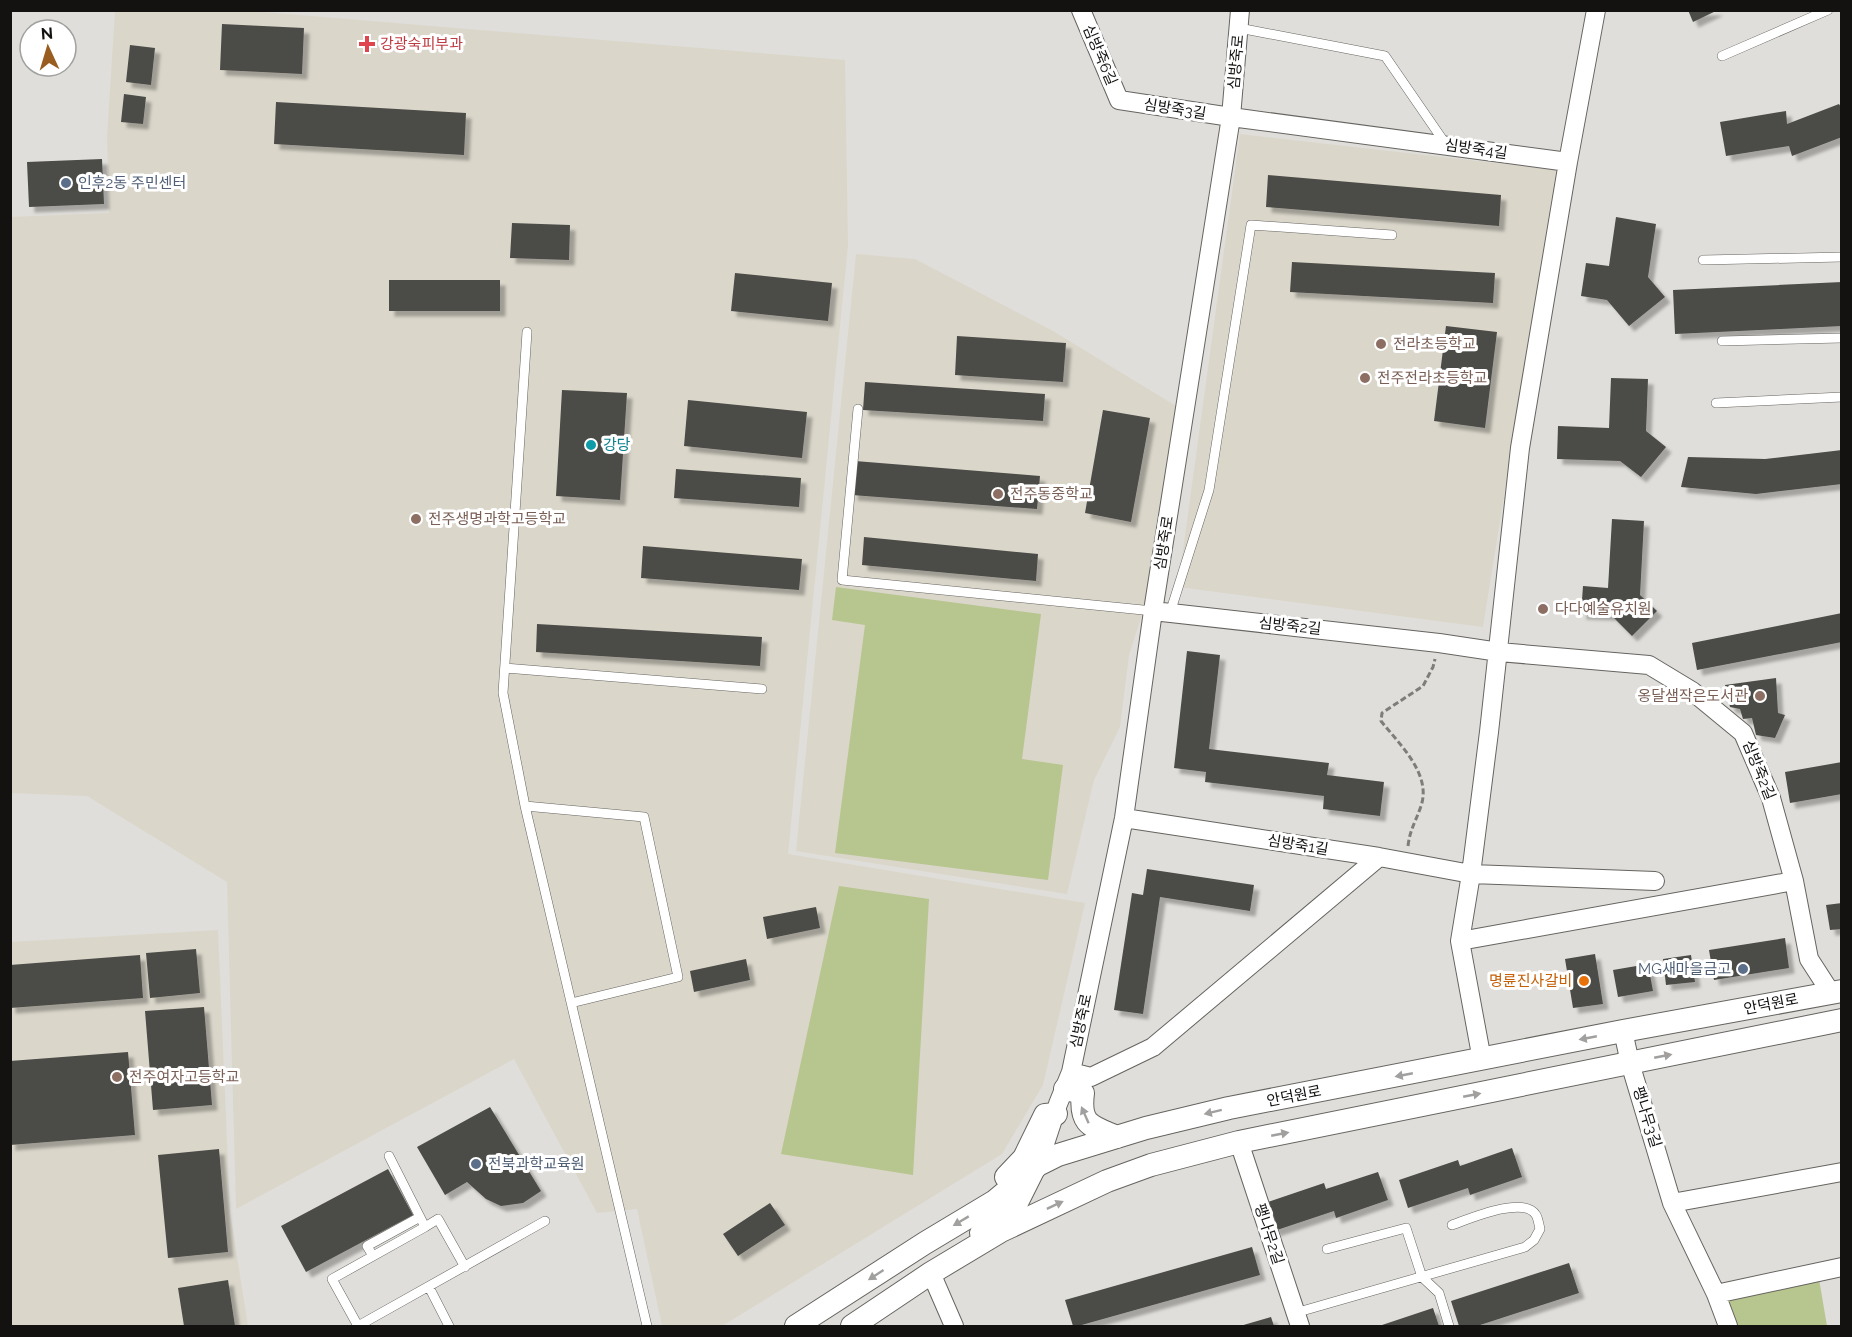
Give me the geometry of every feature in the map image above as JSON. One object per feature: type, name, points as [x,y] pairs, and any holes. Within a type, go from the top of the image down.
[{"type":"street","name":"심방죽6길","points":[[1081,10],[1119,100]]},
{"type":"street","points":[[1482,1060],[1460,940],[1472,874],[1520,448],[1596,10]]},
{"type":"street","name":"심방죽로","points":[[967,1251],[977,1234],[1017,1207],[1038,1165],[1068,1080],[1124,818],[1162,612],[1232,117],[1239,19]]},
{"type":"street","name":"심방죽3길","points":[[1119,100],[1232,117]]},
{"type":"street","name":"심방죽4길","points":[[1232,117],[1568,162]]},
{"type":"street","name":"심방죽2길","points":[[1162,612],[1439,643],[1498,652],[1650,665],[1692,691],[1743,732],[1771,798],[1794,881],[1809,958],[1836,992]]},
{"type":"street","name":"심방죽1길","points":[[1124,818],[1379,857],[1472,874],[1655,881]]},
{"type":"street","points":[[1068,1080],[1091,1077],[1153,1047],[1379,857]]},
{"type":"street","points":[[1460,940],[1794,881]]},
{"type":"street","name":"안덕원로","points":[[796,1326],[995,1201],[1038,1165],[1058,1155],[1229,1108],[1836,992]]},
{"type":"street","name":"안덕원로","points":[[852,1326],[930,1274],[1001,1231],[1107,1181],[1151,1165],[1239,1142],[1842,1020]]},
{"type":"street","name":"팽나무3길","points":[[1623,1031],[1630,1063],[1672,1203],[1716,1294],[1728,1326]]},
{"type":"street","points":[[1068,1080],[1083,1093],[1081,1109],[1090,1126],[1117,1137]]},
{"type":"street","points":[[995,1201],[991,1192],[1024,1158],[1045,1115],[1056,1114]]},
{"type":"street","name":"팽나무2길","points":[[1239,1142],[1298,1320]]},
{"type":"street","points":[[1672,1203],[1842,1172]]},
{"type":"street","points":[[1716,1294],[1842,1267]]},
{"type":"street","points":[[930,1274],[954,1326]]},
{"type":"lane","points":[[1722,56],[1828,10]]},
{"type":"lane","points":[[1239,19],[1385,56],[1447,146]]},
{"type":"lane","points":[[858,410],[842,580],[1162,612],[1209,490],[1251,225],[1392,235]]},
{"type":"lane","points":[[1703,260],[1842,257]]},
{"type":"lane","points":[[527,332],[503,693],[525,806],[647,1326]]},
{"type":"lane","points":[[1722,341],[1842,338]]},
{"type":"lane","points":[[1716,403],[1842,397]]},
{"type":"lane","points":[[504,668],[762,689]]},
{"type":"lane","points":[[525,806],[645,817],[678,977],[571,1003]]},
{"type":"lane","points":[[389,1156],[425,1227]]},
{"type":"lane","points":[[1298,1320],[1422,1277],[1525,1247],[1540,1229],[1536,1215],[1528,1208],[1512,1206],[1452,1225]]},
{"type":"lane","points":[[373,1256],[368,1246],[420,1217]]},
{"type":"lane","points":[[465,1266],[438,1220],[332,1280],[358,1326],[429,1287],[545,1221]]},
{"type":"lane","points":[[1327,1249],[1406,1228],[1422,1277],[1439,1293],[1449,1326]]},
{"type":"lane","points":[[429,1287],[449,1326]]},
{"type":"path","points":[[1406,862],[1410,831],[1422,804],[1424,787],[1412,760],[1381,721],[1382,713],[1423,686],[1433,667],[1439,643]]},
{"type":"shaded area","name":"전주생명과학고등학교","points":[[115,11],[250,11],[845,60],[848,245],[788,854],[1085,903],[1043,1085],[1002,1154],[722,1326],[662,1326],[637,1209],[597,1213],[514,1059],[236,1209],[227,882],[87,796],[11,793],[11,217],[109,213],[107,137]]},
{"type":"shaded area","name":"전주전라초등학교","points":[[1240,134],[1556,170],[1483,627],[1178,587]]},
{"type":"shaded area","name":"전주동중학교","points":[[856,254],[915,259],[1053,331],[1176,406],[1153,581],[1129,655],[1120,727],[1094,780],[1067,894],[796,851]]},
{"type":"shaded area","name":"전주여자고등학교","points":[[218,930],[230,1212],[248,1326],[11,1326],[11,942]]},
{"type":"green space","points":[[836,587],[1041,614],[1022,759],[1063,765],[1048,880],[835,853],[865,625],[832,620]]},
{"type":"green space","points":[[839,886],[929,899],[913,1175],[781,1154]]},
{"type":"green space","points":[[1818,1273],[1827,1326],[1728,1326],[1716,1294]]},
{"type":"building","points":[[1688,10],[1718,10],[1693,22]]},
{"type":"building","points":[[222,24],[304,28],[302,74],[220,70]]},
{"type":"building","points":[[130,45],[155,48],[151,85],[126,82]]},
{"type":"building","points":[[124,94],[146,97],[143,124],[121,122]]},
{"type":"building","points":[[276,102],[466,113],[464,155],[274,144]]},
{"type":"building","points":[[1839,104],[1842,109],[1842,137],[1792,156],[1789,146],[1726,156],[1720,122],[1786,111],[1787,124]]},
{"type":"building","name":"인후2동 주민센터","points":[[102,159],[104,204],[29,207],[27,162]]},
{"type":"building","points":[[1268,175],[1501,195],[1499,226],[1266,207]]},
{"type":"building","points":[[1616,217],[1656,224],[1648,277],[1665,297],[1629,326],[1607,300],[1581,296],[1586,263],[1609,266]]},
{"type":"building","points":[[512,223],[570,225],[569,260],[510,258]]},
{"type":"building","points":[[1292,262],[1495,273],[1493,303],[1290,292]]},
{"type":"building","points":[[735,273],[832,283],[828,321],[731,311]]},
{"type":"building","points":[[389,280],[500,280],[500,311],[389,311]]},
{"type":"building","points":[[1842,282],[1842,326],[1675,334],[1673,290]]},
{"type":"building","points":[[1446,326],[1497,332],[1485,428],[1434,421]]},
{"type":"building","points":[[957,336],[1066,343],[1063,382],[955,375]]},
{"type":"building","points":[[1611,378],[1648,379],[1646,431],[1666,447],[1641,477],[1620,461],[1557,459],[1558,426],[1609,428]]},
{"type":"building","points":[[865,382],[1045,394],[1043,421],[863,410]]},
{"type":"building","name":"강당","points":[[562,390],[627,393],[620,500],[556,496]]},
{"type":"building","points":[[688,400],[807,412],[802,458],[684,446]]},
{"type":"building","points":[[1103,410],[1150,418],[1131,522],[1085,513]]},
{"type":"building","points":[[1842,450],[1842,484],[1756,494],[1681,487],[1688,457],[1765,459]]},
{"type":"building","points":[[855,461],[1040,476],[1037,509],[852,495]]},
{"type":"building","points":[[676,469],[801,478],[799,507],[674,498]]},
{"type":"building","points":[[1612,519],[1644,521],[1640,595],[1657,611],[1632,636],[1611,615],[1581,614],[1583,586],[1608,588]]},
{"type":"building","points":[[864,537],[1038,554],[1036,581],[862,565]]},
{"type":"building","points":[[643,546],[802,559],[799,590],[641,578]]},
{"type":"building","points":[[1842,613],[1842,642],[1697,670],[1692,643]]},
{"type":"building","points":[[537,624],[762,637],[760,666],[536,652]]},
{"type":"building","points":[[1187,651],[1220,655],[1209,749],[1329,763],[1327,775],[1384,782],[1380,816],[1323,809],[1324,796],[1205,782],[1206,772],[1174,768]]},
{"type":"building","points":[[1776,678],[1778,713],[1785,715],[1775,738],[1756,735],[1752,718],[1743,719],[1740,709],[1730,707],[1725,685]]},
{"type":"building","points":[[1842,762],[1842,794],[1790,803],[1785,772]]},
{"type":"building","points":[[1147,869],[1254,885],[1250,911],[1160,897],[1143,1014],[1114,1010],[1132,893],[1143,895]]},
{"type":"building","points":[[1842,903],[1842,929],[1830,930],[1826,905]]},
{"type":"building","points":[[816,907],[820,928],[767,939],[763,917]]},
{"type":"building","points":[[1785,938],[1789,968],[1714,980],[1709,950]]},
{"type":"building","points":[[196,949],[200,993],[150,998],[146,953]]},
{"type":"building","name":"명륜진사갈비","points":[[1595,954],[1603,1004],[1573,1008],[1565,959]]},
{"type":"building","points":[[140,955],[143,998],[10,1008],[10,965]]},
{"type":"building","points":[[1691,955],[1695,982],[1666,985],[1663,959]]},
{"type":"building","points":[[746,959],[750,980],[694,992],[690,971]]},
{"type":"building","points":[[1648,964],[1653,991],[1618,997],[1613,970]]},
{"type":"building","points":[[204,1007],[212,1105],[153,1110],[145,1011]]},
{"type":"building","points":[[128,1052],[135,1135],[10,1145],[10,1061]]},
{"type":"building","name":"전북과학교육원","points":[[490,1107],[541,1191],[523,1203],[501,1206],[486,1199],[467,1182],[445,1195],[417,1147]]},
{"type":"building","points":[[1512,1148],[1522,1177],[1470,1195],[1468,1188],[1408,1208],[1399,1180],[1458,1160],[1460,1166]]},
{"type":"building","points":[[219,1149],[228,1252],[168,1258],[158,1155]]},
{"type":"building","points":[[388,1169],[413,1215],[306,1272],[281,1226]]},
{"type":"building","points":[[1378,1172],[1388,1200],[1336,1218],[1334,1211],[1274,1231],[1265,1203],[1324,1183],[1326,1189]]},
{"type":"building","points":[[770,1203],[785,1225],[738,1256],[723,1234]]},
{"type":"building","points":[[1252,1247],[1260,1275],[1073,1326],[1065,1300]]},
{"type":"building","points":[[1569,1263],[1579,1293],[1477,1326],[1459,1326],[1451,1301]]},
{"type":"building","points":[[228,1280],[235,1326],[184,1326],[178,1288]]},
{"type":"building","points":[[1433,1308],[1439,1326],[1379,1326]]},
{"type":"building","points":[[1271,1317],[1274,1326],[1240,1326]]},
{"type":"place","name":"강광숙피부과","points":[[367,44]]},
{"type":"place","name":"인후2동 주민센터","points":[[66,183]]},
{"type":"place","name":"전라초등학교","points":[[1381,344]]},
{"type":"place","name":"전주전라초등학교","points":[[1365,378]]},
{"type":"place","name":"강당","points":[[591,445]]},
{"type":"place","name":"전주동중학교","points":[[998,494]]},
{"type":"place","name":"전주생명과학고등학교","points":[[416,519]]},
{"type":"place","name":"다다예술유치원","points":[[1543,609]]},
{"type":"place","name":"옹달샘작은도서관","points":[[1760,696]]},
{"type":"place","name":"MG새마을금고","points":[[1743,969]]},
{"type":"place","name":"명륜진사갈비","points":[[1584,981]]},
{"type":"place","name":"전주여자고등학교","points":[[117,1077]]},
{"type":"place","name":"전북과학교육원","points":[[476,1164]]}]
